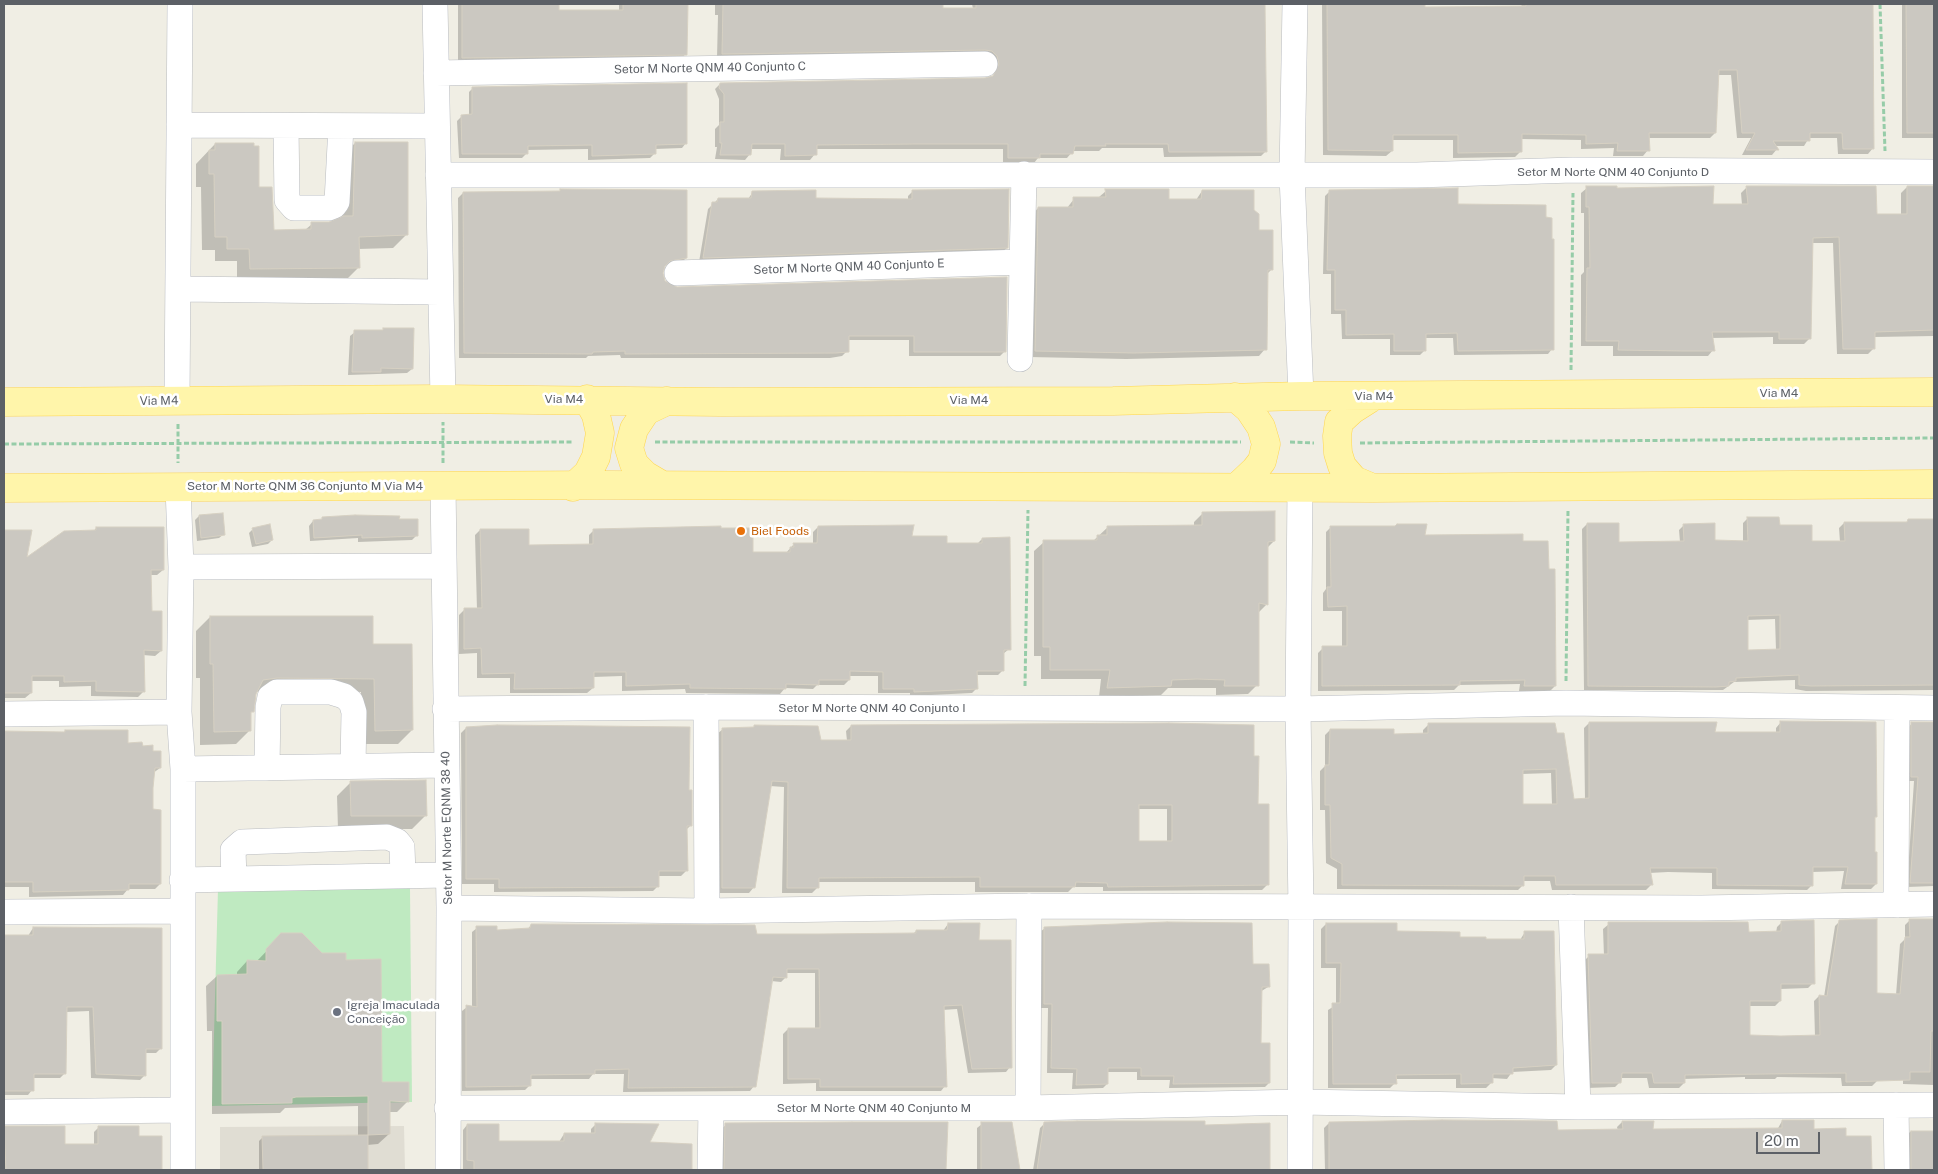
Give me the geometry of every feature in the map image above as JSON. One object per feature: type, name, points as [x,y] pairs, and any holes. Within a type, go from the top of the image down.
[{"type":"main road","name":"Via M4","points":[[4,402],[443,399],[1113,401],[1301,396],[1934,392]]},
{"type":"main road","points":[[1373,488],[1354,480],[1342,466],[1337,443],[1339,422],[1352,410],[1374,396]]},
{"type":"main road","points":[[1235,397],[1249,409],[1261,426],[1265,442],[1262,460],[1237,487]]},
{"type":"main road","points":[[573,487],[588,473],[596,457],[600,434],[596,415],[588,399]]},
{"type":"main road","points":[[667,401],[646,411],[634,429],[629,448],[634,464],[645,475],[662,485],[1373,488],[1934,484]]},
{"type":"main road","name":"Setor M Norte QNM 36 Conjunto M Via M4","points":[[4,488],[443,485],[573,487],[662,485]]},
{"type":"street","points":[[177,401],[180,4]]},
{"type":"street","points":[[435,4],[443,399]]},
{"type":"street","points":[[1294,4],[1292,175],[1301,396]]},
{"type":"street","name":"Setor M Norte QNM 40 Conjunto C","points":[[436,73],[984,64]]},
{"type":"street","points":[[179,125],[437,126]]},
{"type":"street","points":[[286,126],[288,200],[294,208],[328,208],[334,206],[337,202],[340,126]]},
{"type":"street","name":"Setor M Norte QNM 40 Conjunto D","points":[[438,175],[1417,175],[1573,170],[1934,172]]},
{"type":"street","points":[[1020,359],[1024,174]]},
{"type":"street","name":"Setor M Norte QNM 40 Conjunto E","points":[[677,273],[1022,262]]},
{"type":"street","points":[[178,289],[440,292]]},
{"type":"street","name":"Setor M Norte EQNM 38 40","points":[[443,485],[447,875],[449,908],[448,1170]]},
{"type":"street","points":[[178,487],[181,567],[179,712],[183,769],[184,1170]]},
{"type":"street","points":[[1300,487],[1298,709],[1301,908],[1300,1170]]},
{"type":"street","points":[[181,567],[443,566]]},
{"type":"street","points":[[267,768],[268,707],[270,697],[277,692],[331,692],[344,696],[351,702],[354,712],[353,766]]},
{"type":"street","name":"Setor M Norte QNM 40 Conjunto I","points":[[445,709],[706,707],[1298,709],[1566,703],[1897,709],[1934,708]]},
{"type":"street","points":[[706,707],[707,911]]},
{"type":"street","points":[[1896,905],[1897,709]]},
{"type":"street","points":[[4,714],[179,712]]},
{"type":"street","points":[[183,769],[446,765]]},
{"type":"street","points":[[234,879],[233,850],[242,842],[386,837],[393,838],[402,847],[403,875]]},
{"type":"street","points":[[182,880],[447,875]]},
{"type":"street","points":[[449,908],[707,911],[1029,906],[1301,908],[1934,904]]},
{"type":"street","points":[[1028,1108],[1029,906]]},
{"type":"street","points":[[1571,907],[1578,1107]]},
{"type":"street","points":[[4,912],[182,911]]},
{"type":"street","name":"Setor M Norte QNM 40 Conjunto M","points":[[447,1108],[1028,1108],[1300,1102],[1578,1107],[1934,1105]]},
{"type":"street","points":[[1896,1105],[1897,1170]]},
{"type":"street","points":[[710,1170],[711,1108]]},
{"type":"street","points":[[4,1112],[183,1110]]},
{"type":"path","points":[[1880,4],[1886,172]]},
{"type":"path","points":[[1570,394],[1573,170]]},
{"type":"path","points":[[443,399],[443,485]]},
{"type":"path","points":[[177,401],[178,487]]},
{"type":"path","points":[[631,442],[1337,443],[1934,438]]},
{"type":"path","points":[[4,444],[598,442]]},
{"type":"path","points":[[1566,703],[1568,486]]},
{"type":"path","points":[[1024,708],[1028,487]]},
{"type":"shaded area","points":[[404,1126],[405,1170],[220,1170],[220,1127]]},
{"type":"green space","points":[[410,888],[412,1102],[212,1106],[218,889]]},
{"type":"building","points":[[462,4],[559,4],[559,10],[623,10],[623,4],[688,4],[687,55],[462,58]]},
{"type":"building","points":[[723,4],[943,4],[943,8],[976,8],[976,4],[1265,4],[1267,152],[1169,152],[1168,144],[1105,144],[1106,146],[1075,146],[1073,154],[1040,154],[1040,158],[1008,158],[1008,144],[913,144],[817,145],[817,155],[785,156],[785,144],[752,144],[751,155],[720,155],[722,143],[720,143],[720,122],[724,122],[724,94],[719,88],[720,83],[985,78],[993,76],[999,64],[997,56],[992,51],[985,50],[722,54]]},
{"type":"building","points":[[1327,4],[1425,4],[1425,7],[1526,6],[1526,4],[1873,4],[1874,149],[1843,149],[1842,133],[1810,133],[1810,141],[1773,141],[1779,150],[1746,150],[1755,133],[1742,133],[1737,70],[1719,70],[1716,133],[1649,133],[1650,151],[1617,151],[1618,143],[1586,144],[1586,135],[1522,134],[1522,152],[1458,153],[1458,135],[1393,135],[1393,151],[1328,150]]},
{"type":"building","points":[[1906,4],[1934,4],[1934,133],[1907,133]]},
{"type":"building","points":[[687,83],[687,144],[656,145],[656,154],[592,156],[592,145],[528,146],[528,154],[462,154],[461,115],[472,114],[472,87]]},
{"type":"building","points":[[355,142],[408,142],[408,235],[359,237],[360,268],[250,269],[249,249],[227,249],[227,237],[215,237],[214,174],[209,174],[209,150],[215,150],[215,143],[254,143],[254,146],[259,146],[259,187],[272,187],[274,230],[311,229],[311,222],[329,222],[343,216],[353,216]]},
{"type":"building","points":[[1586,186],[1617,186],[1617,188],[1714,186],[1713,204],[1748,204],[1746,186],[1876,186],[1877,214],[1907,214],[1907,186],[1934,186],[1934,330],[1875,332],[1875,349],[1843,349],[1839,237],[1813,238],[1811,339],[1779,339],[1779,332],[1712,332],[1715,351],[1618,350],[1619,341],[1586,341],[1587,268],[1590,268],[1589,207],[1586,207]]},
{"type":"building","points":[[1458,188],[1458,204],[1546,205],[1546,217],[1552,218],[1552,239],[1554,239],[1554,350],[1458,351],[1457,333],[1426,334],[1426,351],[1394,351],[1394,334],[1346,335],[1346,310],[1335,310],[1335,270],[1327,270],[1329,190]]},
{"type":"building","points":[[560,189],[687,190],[687,258],[670,261],[665,266],[663,273],[665,281],[677,287],[1007,277],[1006,352],[914,352],[914,336],[849,336],[849,352],[836,353],[625,354],[625,351],[593,352],[592,354],[464,353],[463,192],[560,191]]},
{"type":"building","points":[[1009,189],[1008,248],[703,258],[712,202],[717,202],[718,198],[751,198],[752,191],[816,190],[816,198],[912,199],[912,190]]},
{"type":"building","points":[[1105,189],[1169,189],[1169,199],[1201,199],[1202,190],[1254,190],[1254,210],[1259,214],[1259,230],[1273,230],[1273,270],[1268,270],[1267,350],[1134,353],[1035,351],[1038,207],[1073,207],[1073,197],[1106,197]]},
{"type":"building","points":[[383,328],[414,328],[413,369],[381,368],[381,372],[352,372],[354,330],[383,330]]},
{"type":"building","points":[[1275,511],[1275,541],[1268,542],[1268,605],[1259,603],[1259,686],[1224,686],[1225,680],[1197,679],[1172,680],[1171,686],[1107,688],[1110,670],[1050,670],[1050,647],[1043,647],[1043,540],[1097,540],[1097,535],[1107,535],[1107,526],[1202,525],[1202,512]]},
{"type":"building","points":[[223,513],[225,535],[201,538],[199,515]]},
{"type":"building","points":[[355,515],[400,516],[399,519],[418,519],[418,536],[362,538],[362,535],[314,538],[313,520],[322,519],[322,517]]},
{"type":"building","points":[[1747,517],[1779,517],[1780,525],[1812,525],[1812,541],[1845,541],[1844,522],[1907,522],[1908,519],[1934,519],[1934,685],[1811,686],[1799,685],[1799,675],[1736,678],[1736,681],[1729,682],[1729,686],[1716,687],[1588,686],[1587,523],[1619,523],[1619,542],[1684,541],[1683,524],[1715,523],[1715,540],[1748,541]],"holes":[[[1780,615],[1780,649],[1748,650],[1748,616]]]},
{"type":"building","points":[[270,524],[273,540],[256,544],[252,528]]},
{"type":"building","points":[[1397,524],[1427,524],[1425,535],[1523,534],[1523,541],[1548,541],[1549,569],[1555,569],[1556,686],[1524,686],[1525,680],[1460,681],[1460,685],[1322,686],[1322,646],[1347,646],[1347,606],[1328,607],[1327,587],[1331,587],[1330,526],[1395,526]]},
{"type":"building","points":[[914,525],[912,536],[947,536],[947,543],[982,543],[982,538],[1010,537],[1011,650],[1004,650],[1004,671],[977,671],[978,689],[914,692],[914,689],[883,689],[883,672],[850,671],[850,680],[819,680],[819,685],[786,684],[786,689],[690,688],[690,684],[626,686],[626,672],[594,672],[594,688],[514,689],[515,673],[482,674],[481,648],[464,649],[464,608],[482,608],[480,529],[529,529],[529,545],[593,544],[593,529],[721,526],[721,528],[753,528],[753,552],[790,552],[790,547],[794,547],[793,543],[817,543],[818,526]]},
{"type":"building","points":[[96,527],[164,527],[164,570],[151,570],[152,611],[162,611],[162,651],[144,650],[145,692],[96,691],[96,681],[64,682],[64,676],[32,676],[32,693],[4,693],[4,530],[32,530],[27,557],[64,531],[96,530]]},
{"type":"building","points":[[210,616],[373,616],[373,644],[412,644],[413,730],[375,731],[374,679],[277,678],[263,680],[256,694],[254,712],[251,712],[251,731],[214,732],[213,664],[210,664]]},
{"type":"building","points":[[1780,721],[1876,722],[1877,817],[1875,817],[1875,852],[1877,852],[1877,884],[1845,884],[1848,867],[1813,867],[1813,886],[1717,885],[1717,868],[1650,868],[1653,885],[1556,885],[1555,876],[1524,876],[1524,886],[1342,885],[1342,864],[1331,858],[1330,805],[1325,805],[1325,765],[1329,765],[1330,729],[1394,729],[1394,734],[1428,733],[1428,723],[1555,723],[1557,733],[1564,733],[1574,799],[1589,798],[1589,722],[1717,722],[1715,732],[1780,732]],"holes":[[[1556,769],[1557,804],[1523,804],[1523,770]]]},
{"type":"building","points":[[1911,722],[1934,722],[1934,883],[1910,883],[1918,777],[1911,777]]},
{"type":"building","points":[[1169,723],[1254,725],[1254,756],[1259,756],[1258,804],[1269,804],[1269,885],[1108,887],[1107,883],[1076,882],[1075,887],[980,887],[980,877],[819,878],[819,888],[787,888],[788,782],[772,781],[755,888],[722,888],[722,728],[754,727],[754,725],[818,726],[821,740],[851,740],[851,725]],"holes":[[[1139,805],[1172,805],[1172,841],[1139,841]]]},
{"type":"building","points":[[497,725],[690,727],[689,790],[692,790],[692,826],[687,826],[688,871],[659,871],[659,887],[499,888],[499,879],[466,879],[466,727]]},
{"type":"building","points":[[65,730],[128,730],[128,743],[142,742],[143,746],[153,745],[153,751],[161,751],[161,768],[155,768],[153,809],[161,810],[161,884],[129,884],[129,890],[33,892],[33,882],[4,882],[4,731],[65,732]]},
{"type":"building","points":[[426,780],[427,816],[351,816],[350,781]]},
{"type":"building","points":[[1877,919],[1877,993],[1900,994],[1905,937],[1910,937],[1909,919],[1934,919],[1934,1031],[1931,1031],[1930,1072],[1910,1072],[1910,1080],[1846,1082],[1846,1073],[1685,1075],[1685,1083],[1654,1083],[1652,1073],[1622,1073],[1621,1083],[1592,1083],[1588,954],[1608,954],[1608,922],[1748,922],[1749,932],[1781,931],[1781,921],[1814,920],[1815,984],[1781,984],[1781,1001],[1750,1001],[1750,1035],[1781,1036],[1820,1035],[1819,995],[1827,996],[1839,920]]},
{"type":"building","points":[[1167,922],[1252,923],[1253,964],[1269,964],[1270,987],[1262,987],[1261,1043],[1270,1043],[1270,1083],[1173,1084],[1174,1076],[1141,1076],[1141,1068],[1108,1068],[1108,1084],[1076,1085],[1077,1069],[1051,1068],[1052,1004],[1044,1004],[1044,927]]},
{"type":"building","points":[[948,923],[980,923],[979,940],[1011,940],[1012,1068],[972,1069],[962,1005],[944,1006],[947,1087],[820,1087],[820,1079],[788,1079],[788,1028],[820,1028],[819,969],[787,969],[787,978],[773,977],[756,1087],[628,1088],[629,1069],[595,1070],[595,1074],[531,1075],[531,1086],[466,1087],[466,1005],[477,1007],[476,926],[497,926],[497,930],[530,928],[531,924],[755,925],[757,934],[819,934],[916,933],[916,930],[947,930]]},
{"type":"building","points":[[1326,923],[1397,923],[1397,931],[1460,932],[1460,937],[1486,937],[1486,939],[1524,939],[1524,931],[1554,931],[1557,1065],[1513,1068],[1513,1074],[1493,1074],[1493,1083],[1461,1084],[1461,1074],[1396,1075],[1397,1084],[1333,1084],[1332,1003],[1340,1003],[1341,963],[1326,963]]},
{"type":"building","points":[[33,927],[162,928],[162,1049],[146,1049],[146,1076],[96,1074],[93,1007],[67,1007],[66,1074],[34,1074],[34,1091],[4,1091],[4,935],[33,935]]},
{"type":"building","name":"Igreja Imaculada Conceição","points":[[281,933],[302,933],[322,953],[346,953],[346,960],[381,959],[382,1082],[409,1082],[409,1102],[390,1101],[390,1134],[368,1135],[368,1096],[296,1097],[292,1098],[292,1103],[222,1104],[222,1021],[217,1021],[217,975],[247,974],[247,960],[266,961],[266,949]]},
{"type":"building","points":[[1442,1120],[1557,1121],[1558,1130],[1623,1129],[1622,1121],[1654,1121],[1653,1129],[1782,1128],[1782,1120],[1814,1120],[1814,1129],[1846,1128],[1846,1136],[1871,1136],[1872,1170],[1329,1170],[1329,1122]]},
{"type":"building","points":[[1205,1121],[1205,1125],[1270,1123],[1270,1170],[1037,1170],[1044,1122]]},
{"type":"building","points":[[948,1122],[946,1170],[724,1170],[725,1123]]},
{"type":"building","points":[[981,1122],[1012,1122],[1020,1170],[981,1170]]},
{"type":"building","points":[[595,1123],[659,1124],[650,1142],[692,1144],[692,1170],[474,1170],[474,1161],[467,1160],[467,1124],[499,1124],[499,1141],[564,1141],[564,1133],[595,1133]]},
{"type":"building","points":[[4,1126],[65,1126],[65,1144],[98,1144],[98,1126],[139,1126],[139,1136],[162,1136],[162,1170],[6,1170]]},
{"type":"building","points":[[1911,1131],[1934,1131],[1934,1170],[1911,1170]]},
{"type":"building","points":[[368,1135],[368,1170],[263,1170],[262,1136]]},
{"type":"place","name":"Biel Foods","points":[[741,531]]},
{"type":"place","name":"Igreja Imaculada Conceição","points":[[337,1012]]}]
